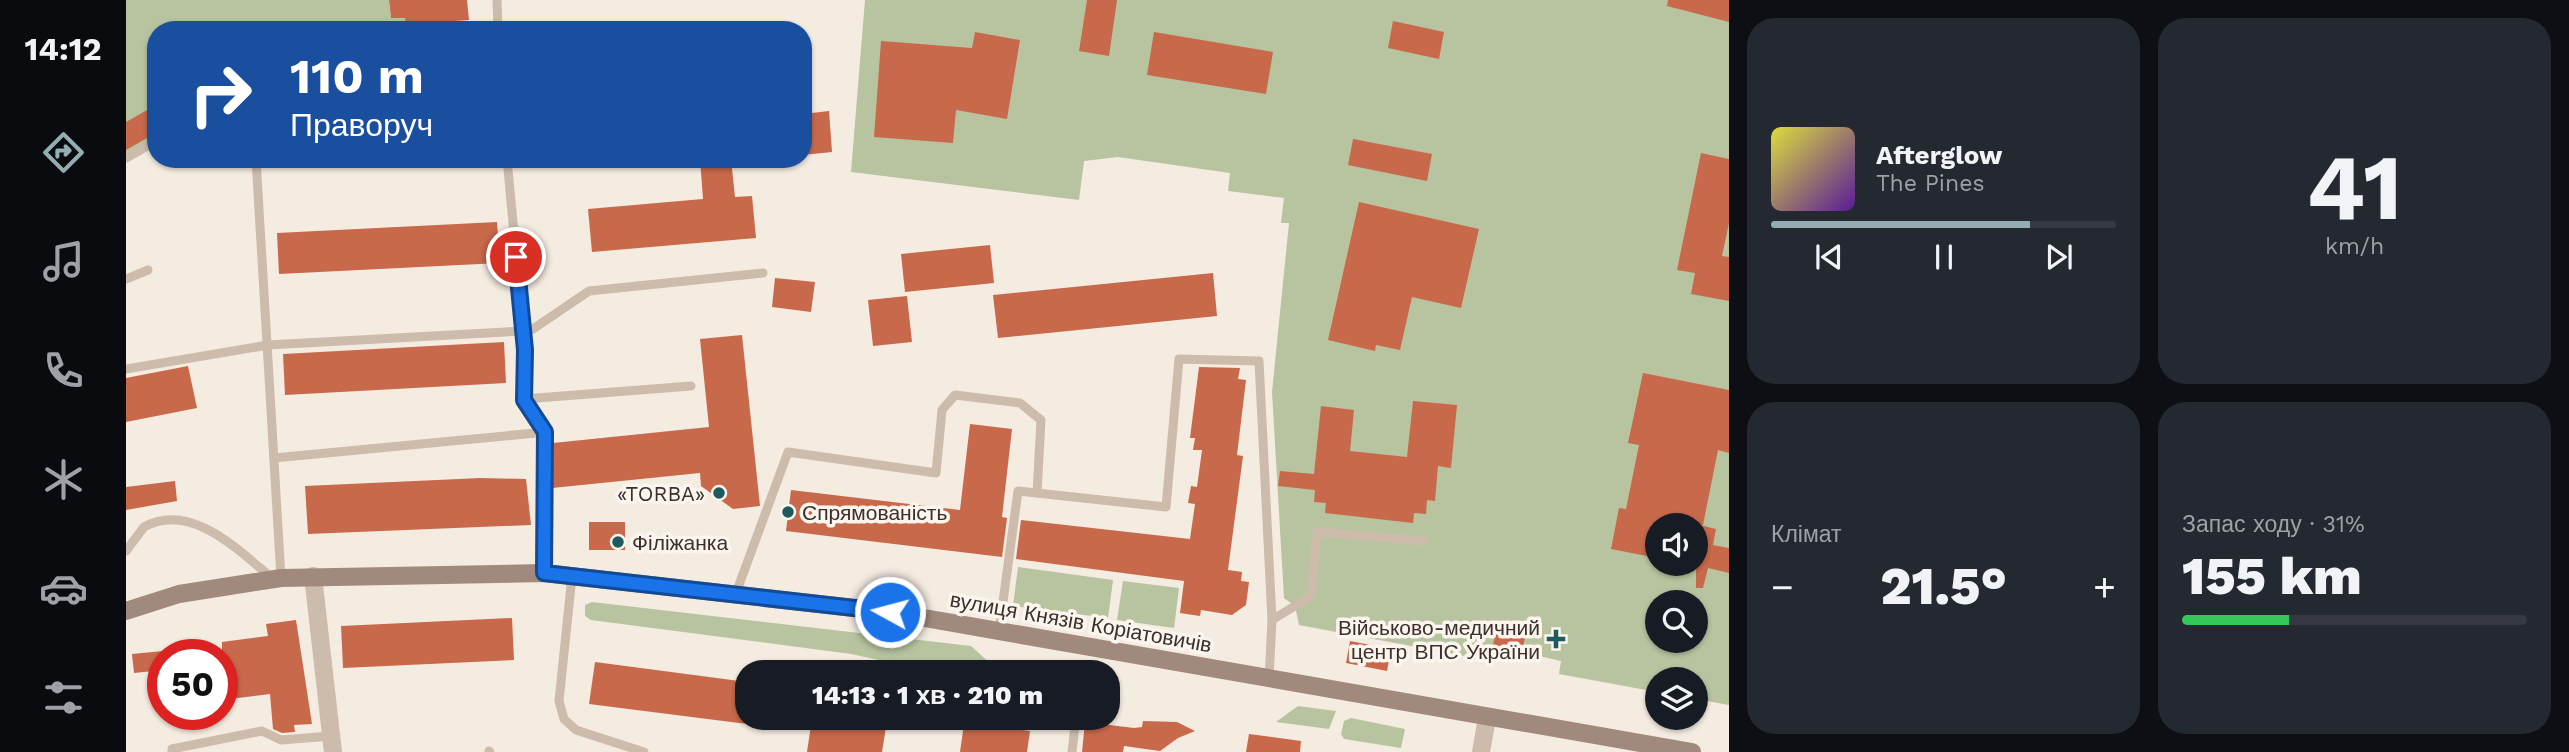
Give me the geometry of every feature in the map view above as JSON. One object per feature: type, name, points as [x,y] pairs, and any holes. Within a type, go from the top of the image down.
[{"type":"main road","name":"вулиця Князів Коріатовичів","points":[[126,611],[179,594],[277,578],[544,573],[890,612],[1692,752]]},
{"type":"street","points":[[313,576],[332,744]]},
{"type":"street","points":[[1481,752],[1487,718]]},
{"type":"lane","points":[[497,0],[498,21]]},
{"type":"lane","points":[[126,158],[147,146]]},
{"type":"lane","points":[[257,168],[274,458],[277,578]]},
{"type":"lane","points":[[508,168],[523,331],[524,400],[545,432],[544,573]]},
{"type":"lane","points":[[126,279],[148,270]]},
{"type":"lane","points":[[126,369],[268,345],[523,331],[533,329],[589,291],[763,273]]},
{"type":"lane","points":[[999,631],[1018,491],[1166,507],[1179,359],[1259,361],[1272,620],[1269,679]]},
{"type":"lane","points":[[524,400],[691,386]]},
{"type":"lane","points":[[736,593],[788,452],[936,473],[942,410],[955,395],[1020,403],[1041,420],[1037,493]]},
{"type":"lane","points":[[274,458],[545,432]]},
{"type":"lane","points":[[126,551],[144,527],[176,520],[207,528],[229,541],[277,578]]},
{"type":"lane","points":[[1272,620],[1311,596],[1317,532],[1423,541]]},
{"type":"lane","points":[[572,576],[559,701],[564,719],[576,730],[644,752]]},
{"type":"lane","points":[[1072,752],[1075,730]]},
{"type":"lane","points":[[172,752],[172,749],[262,732],[281,740],[332,744]]},
{"type":"green space","points":[[126,0],[389,0],[391,18],[405,18],[405,21],[147,21],[147,146],[126,158]]},
{"type":"green space","points":[[865,0],[1729,0],[1729,705],[1708,701],[1708,667],[1645,667],[1645,690],[1559,674],[1561,661],[1522,652],[1524,638],[1496,632],[1491,661],[1299,625],[1295,606],[1284,598],[1272,392],[1289,223],[1281,223],[1284,198],[1228,191],[1230,173],[1118,157],[1084,161],[1079,200],[851,172]]},
{"type":"green space","points":[[1018,567],[1113,580],[1108,618],[1013,606]]},
{"type":"green space","points":[[1123,581],[1179,588],[1174,628],[1117,620]]},
{"type":"green space","points":[[592,602],[971,646],[987,660],[879,660],[851,654],[591,620],[585,616],[585,605]]},
{"type":"green space","points":[[1298,706],[1336,711],[1329,729],[1276,722]]},
{"type":"green space","points":[[1351,718],[1405,729],[1401,748],[1344,739],[1341,734],[1344,721]]},
{"type":"building","points":[[389,0],[467,0],[469,20],[405,21],[405,18],[391,18]]},
{"type":"building","points":[[1087,0],[1117,0],[1109,56],[1079,51]]},
{"type":"building","points":[[1668,0],[1729,0],[1729,22],[1667,6]]},
{"type":"building","points":[[1393,21],[1444,32],[1439,59],[1388,48]]},
{"type":"building","points":[[975,32],[1020,40],[1007,119],[956,110],[953,143],[874,137],[881,41],[972,48]]},
{"type":"building","points":[[1154,32],[1273,52],[1266,94],[1147,75]]},
{"type":"building","points":[[147,110],[147,138],[126,150],[126,122]]},
{"type":"building","points":[[829,111],[832,152],[812,154],[812,113]]},
{"type":"building","points":[[1353,139],[1432,154],[1427,181],[1348,165]]},
{"type":"building","points":[[1701,153],[1729,159],[1729,223],[1722,256],[1729,257],[1729,301],[1691,294],[1695,273],[1677,270]]},
{"type":"building","points":[[701,168],[732,168],[735,197],[752,196],[756,238],[592,252],[588,209],[703,199]]},
{"type":"building","points":[[1359,202],[1479,229],[1461,308],[1412,297],[1400,350],[1376,345],[1375,351],[1328,340]]},
{"type":"building","points":[[497,222],[500,263],[279,274],[277,233]]},
{"type":"building","points":[[990,245],[994,283],[905,292],[901,254]]},
{"type":"building","points":[[1213,273],[1217,316],[998,338],[993,295]]},
{"type":"building","points":[[775,278],[815,282],[811,312],[772,307]]},
{"type":"building","points":[[907,296],[912,342],[873,346],[868,300]]},
{"type":"building","points":[[742,335],[760,506],[733,509],[701,486],[700,473],[552,488],[553,443],[709,427],[700,339]]},
{"type":"building","points":[[504,342],[506,383],[285,395],[283,354]]},
{"type":"building","points":[[188,366],[197,408],[126,422],[126,378]]},
{"type":"building","points":[[1199,367],[1240,368],[1238,379],[1246,380],[1237,455],[1243,456],[1228,570],[1242,572],[1241,581],[1249,582],[1246,605],[1232,615],[1201,610],[1200,616],[1180,613],[1184,581],[1016,559],[1021,520],[1190,539],[1195,504],[1188,503],[1191,486],[1197,487],[1202,450],[1193,450],[1195,438],[1190,438]]},
{"type":"building","points":[[1643,373],[1729,390],[1729,453],[1718,450],[1705,513],[1645,513],[1645,556],[1611,549],[1619,508],[1626,509],[1639,445],[1628,443]]},
{"type":"building","points":[[1413,401],[1457,405],[1451,468],[1438,466],[1435,501],[1427,500],[1426,514],[1414,513],[1413,523],[1325,513],[1326,503],[1314,502],[1315,490],[1278,486],[1280,471],[1314,474],[1321,406],[1354,410],[1350,451],[1407,457]]},
{"type":"building","points":[[970,424],[1012,429],[1002,517],[1007,518],[1002,557],[786,531],[791,490],[960,510]]},
{"type":"building","points":[[481,478],[526,479],[531,525],[308,534],[305,486]]},
{"type":"building","points":[[175,481],[177,501],[126,510],[126,487]]},
{"type":"building","points":[[589,522],[625,522],[625,550],[589,550]]},
{"type":"building","points":[[1708,527],[1716,529],[1713,545],[1729,548],[1729,573],[1708,568]]},
{"type":"building","points":[[1696,576],[1706,576],[1703,588],[1696,588]]},
{"type":"building","points":[[512,618],[514,660],[343,668],[341,626]]},
{"type":"building","points":[[296,620],[312,724],[294,725],[295,732],[282,733],[273,729],[270,694],[238,698],[238,640],[268,636],[266,624]]},
{"type":"building","points":[[1496,632],[1525,638],[1521,655],[1492,649]]},
{"type":"building","points":[[1350,641],[1391,649],[1387,671],[1346,663]]},
{"type":"building","points":[[147,653],[147,672],[134,673],[132,654]]},
{"type":"building","points":[[595,662],[735,680],[735,722],[589,704]]},
{"type":"building","points":[[1143,721],[1177,722],[1195,731],[1178,738],[1160,751],[1124,746],[1123,752],[1082,752],[1084,730],[1142,727]]},
{"type":"building","points":[[810,730],[886,730],[882,752],[807,752]]},
{"type":"building","points":[[963,730],[1030,731],[1027,752],[960,752]]},
{"type":"building","points":[[1249,734],[1301,741],[1300,752],[1246,752]]},
{"type":"place","name":"«TORBA»","points":[[719,493]]},
{"type":"place","name":"Спрямованість","points":[[788,512]]},
{"type":"place","name":"Філіжанка","points":[[618,542]]},
{"type":"place","name":"Військово-медичний центр ВПС України","points":[[1556,639]]},
{"type":"route","points":[[516,257],[525,350],[524,400],[545,432],[544,573],[890,612]]}]
